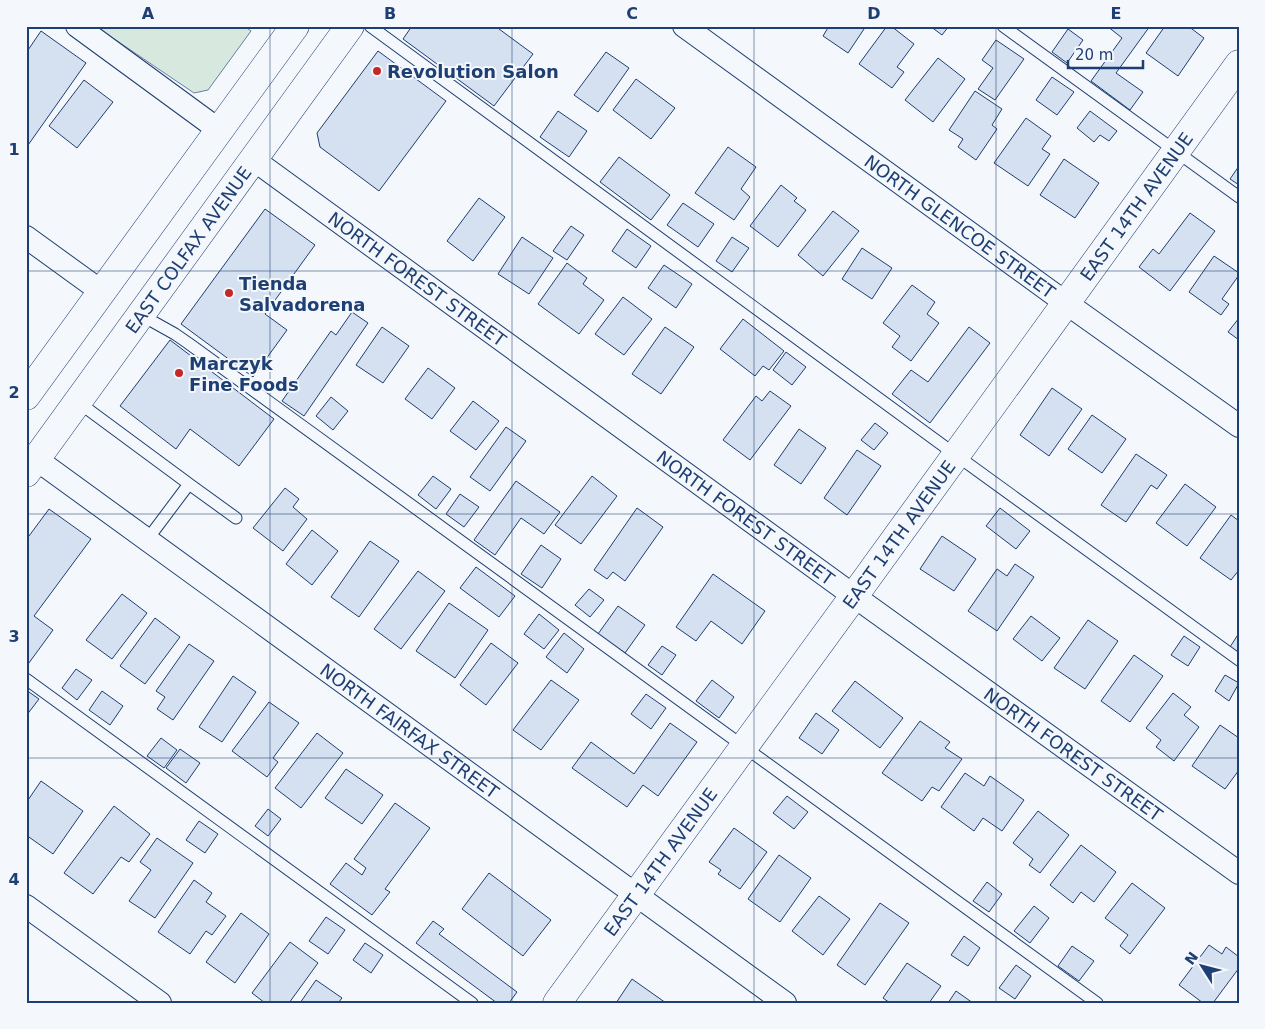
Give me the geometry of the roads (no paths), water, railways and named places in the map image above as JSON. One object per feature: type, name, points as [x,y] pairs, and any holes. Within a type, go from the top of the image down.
[{"type":"main road","points":[[26,396],[295,26]]},
{"type":"main road","name":"EAST COLFAX AVENUE","points":[[31,466],[350,26]]},
{"type":"main road","name":"EAST 14TH AVENUE","points":[[557,1003],[1239,64]]},
{"type":"street","points":[[76,26],[219,130]]},
{"type":"street","name":"NORTH GLENCOE STREET","points":[[684,26],[1239,426]]},
{"type":"street","name":"NORTH FOREST STREET","points":[[254,160],[1239,873]]},
{"type":"street","points":[[26,237],[102,292]]},
{"type":"street","name":"NORTH FAIRFAX STREET","points":[[31,466],[147,540],[785,1003]]},
{"type":"street","points":[[26,906],[160,1003]]},
{"type":"lane","points":[[370,26],[1239,660]]},
{"type":"lane","points":[[1003,26],[1239,197]]},
{"type":"lane","points":[[141,315],[188,343],[1097,1003]]},
{"type":"lane","points":[[78,402],[236,518]]},
{"type":"lane","points":[[147,540],[189,484]]},
{"type":"lane","points":[[26,679],[472,1003]]},
{"type":"place","name":"Revolution Salon","points":[[377,71]]},
{"type":"place","name":"Tienda Salvadorena","points":[[229,293]]},
{"type":"place","name":"Marczyk Fine Foods","points":[[179,373]]}]
